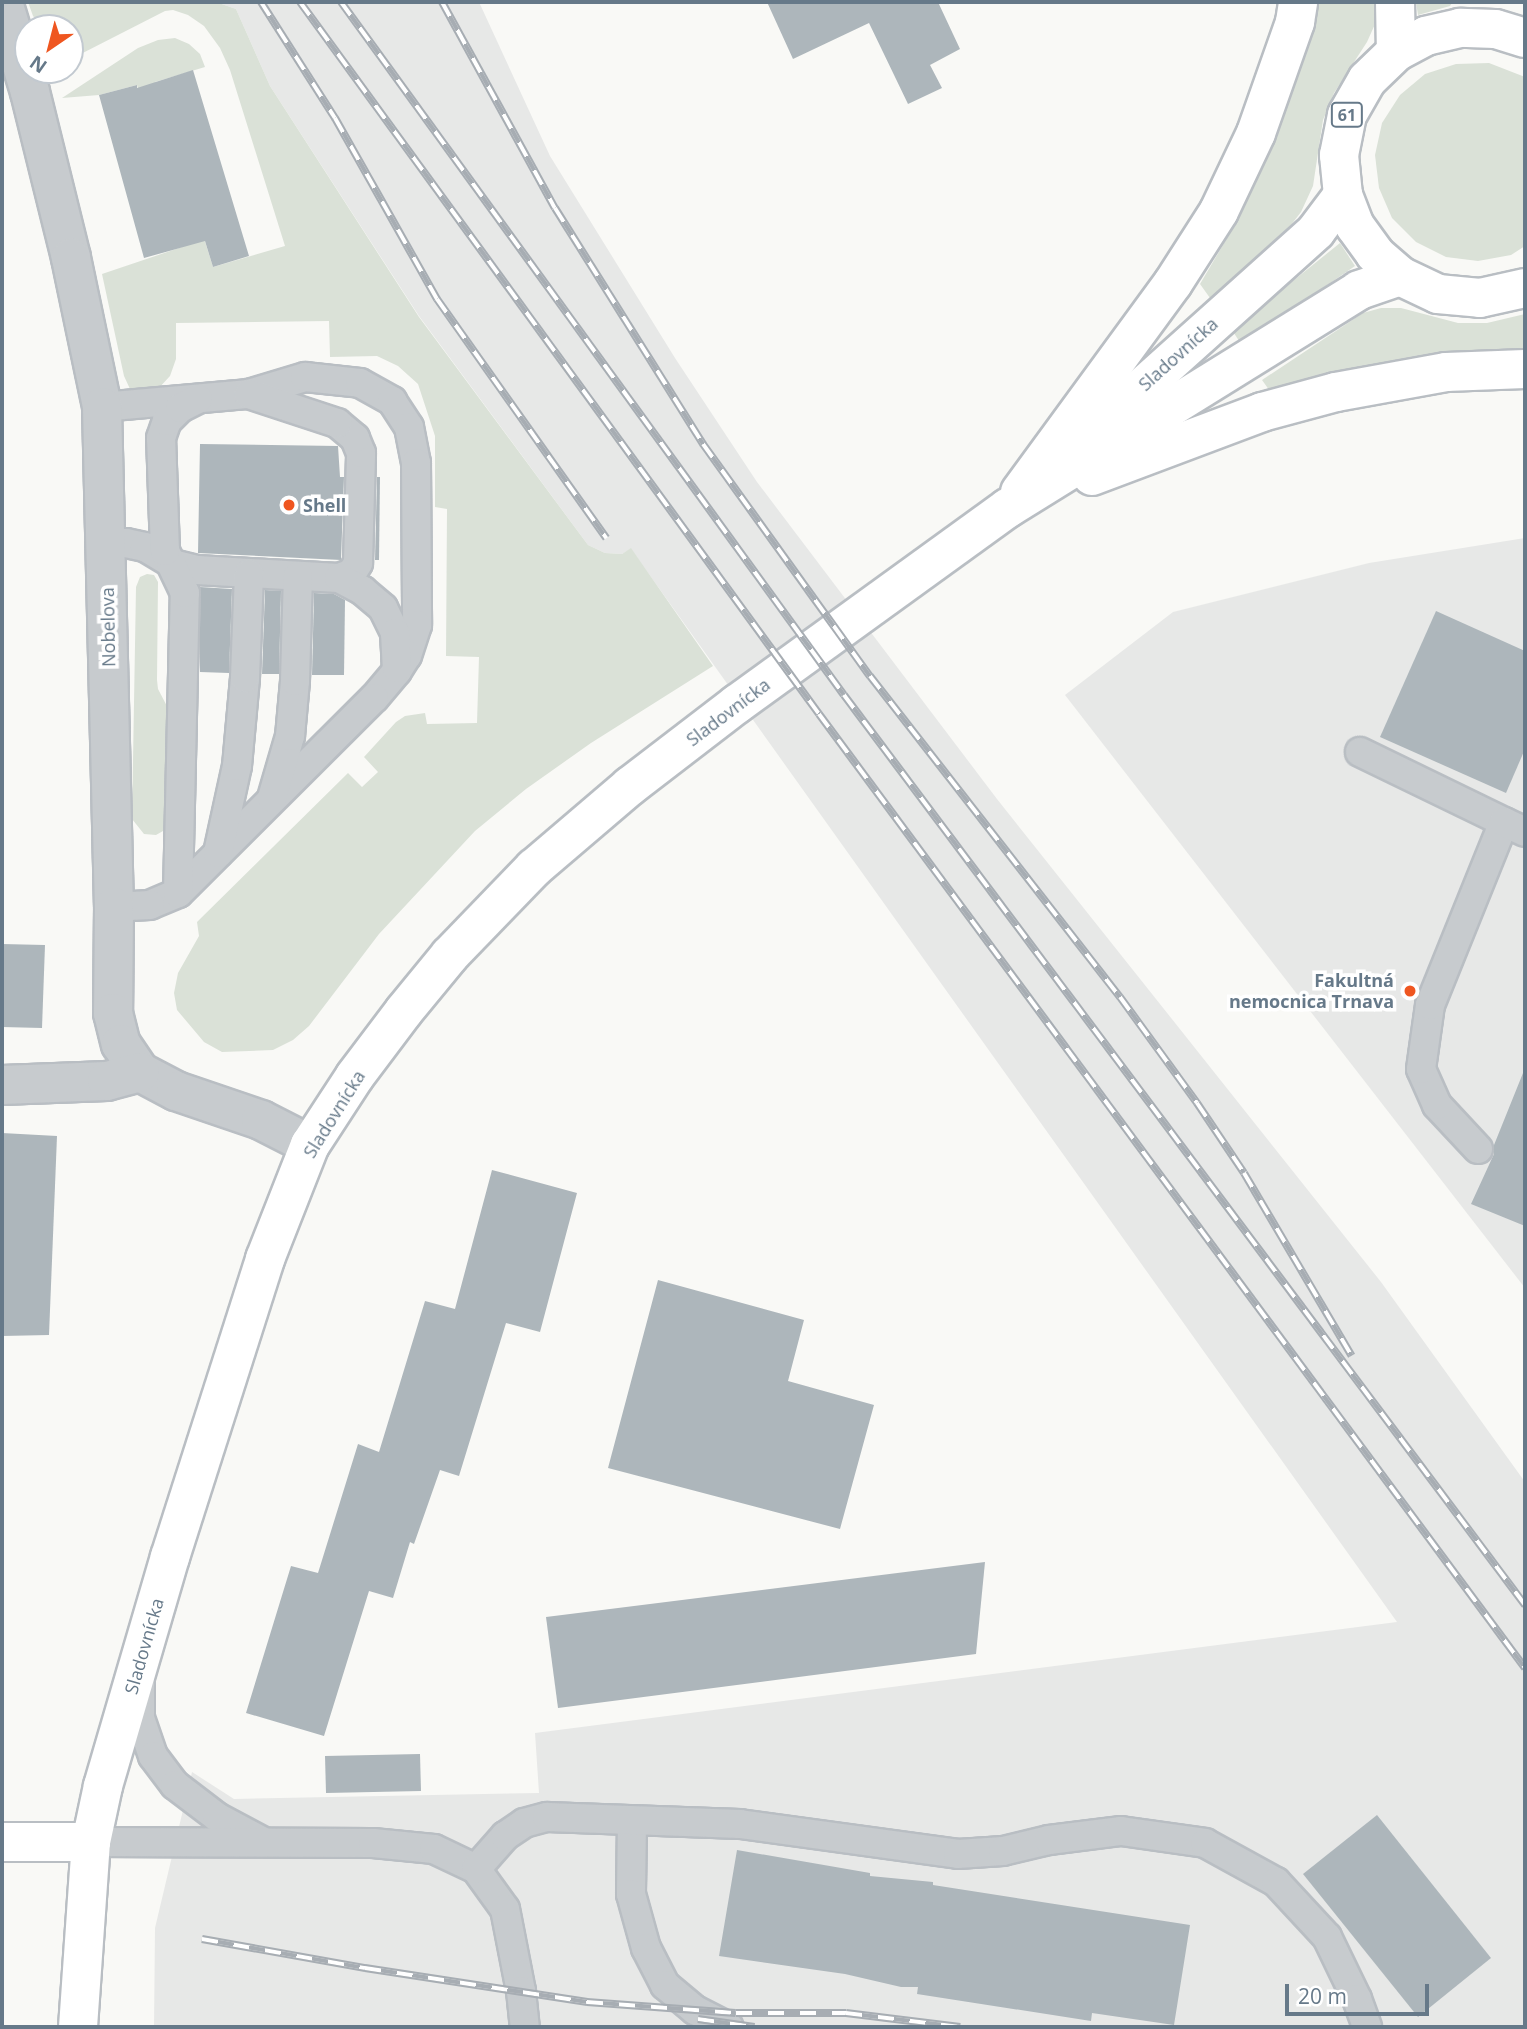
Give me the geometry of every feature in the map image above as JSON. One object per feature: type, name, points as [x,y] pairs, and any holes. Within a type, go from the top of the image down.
[{"type":"street","name":"Nobelova","points":[[3,2],[30,92],[71,258],[102,407],[114,907],[113,1013],[121,1044],[141,1072],[176,1091],[261,1120],[310,1146]]},
{"type":"street","points":[[1008,508],[1174,283],[1219,211],[1256,133],[1295,22],[1298,2]]},
{"type":"street","points":[[1395,2],[1396,52]]},
{"type":"street","name":"61","points":[[1499,23],[1426,36],[1396,52],[1367,80],[1347,115],[1339,155],[1343,195],[1361,236],[1375,254],[1400,276],[1438,293],[1480,298],[1525,288]]},
{"type":"street","name":"Sladovnícka","points":[[1008,508],[1316,230],[1343,195]]},
{"type":"street","name":"Sladovnícka","points":[[78,2027],[91,1842],[103,1786],[265,1259],[310,1146],[355,1076],[404,1011],[450,955],[534,869],[630,786],[726,712],[1008,508],[1359,290],[1400,276]]},
{"type":"street","points":[[1008,508],[1262,412],[1377,383],[1478,369],[1525,369]]},
{"type":"street","points":[[2,1085],[107,1081],[141,1072]]},
{"type":"street","points":[[2,1842],[91,1842]]},
{"type":"lane","points":[[102,407],[249,394],[304,377],[359,383],[391,401],[409,427],[416,463],[416,625],[407,655],[397,671],[178,893],[150,905],[114,907]]},
{"type":"lane","points":[[106,544],[126,543],[145,547],[173,564],[197,570],[338,578],[352,573],[358,563],[361,453],[355,438],[337,423],[249,394]]},
{"type":"lane","points":[[178,893],[185,593],[165,551],[161,438],[167,421],[180,408],[204,396]]},
{"type":"lane","points":[[218,853],[237,766],[245,678],[249,575]]},
{"type":"lane","points":[[271,801],[290,736],[295,681],[298,576]]},
{"type":"lane","points":[[338,578],[363,591],[383,608],[395,634],[397,671]]},
{"type":"lane","points":[[1360,752],[1515,827],[1430,1005],[1421,1069],[1437,1105],[1478,1149]]},
{"type":"lane","points":[[140,1660],[140,1718],[153,1756],[175,1785],[217,1816],[265,1843]]},
{"type":"lane","points":[[476,1869],[505,1836],[524,1823],[547,1817],[740,1824],[958,1854],[1003,1851],[1049,1840],[1121,1831],[1205,1843],[1276,1882],[1327,1937],[1357,1999],[1367,2027]]},
{"type":"lane","points":[[632,1821],[631,1894],[646,1948],[665,1985],[695,2010],[730,2027]]},
{"type":"lane","points":[[91,1842],[373,1843],[434,1849],[476,1869],[505,1909],[522,1991],[524,2027]]},
{"type":"shaded area","points":[[28,2],[216,2],[236,9],[270,86],[419,317],[588,545],[605,553],[622,554],[631,548],[713,666],[591,743],[526,789],[475,831],[379,934],[309,1026],[293,1040],[273,1050],[222,1052],[204,1042],[177,1010],[174,993],[178,973],[199,936],[197,922],[348,773],[362,787],[378,772],[364,757],[396,722],[405,716],[425,713],[427,724],[477,723],[479,657],[446,656],[447,509],[435,507],[435,436],[418,384],[398,366],[377,356],[330,357],[329,321],[176,323],[176,359],[170,376],[158,389],[143,394],[130,389],[124,376],[102,274],[182,247],[137,85],[99,95],[62,98],[138,48],[158,40],[175,38],[189,44],[200,54],[205,67],[155,82],[213,267],[285,246],[230,70],[220,48],[204,26],[188,15],[173,10],[165,11],[84,52],[84,14],[32,14]]},
{"type":"shaded area","points":[[216,2],[479,2],[550,156],[675,358],[757,482],[997,799],[1381,1282],[1525,1482],[1525,2027],[154,2027],[155,1928],[192,1772],[234,1799],[539,1793],[535,1733],[1397,1622],[631,549],[622,554],[605,553],[588,545],[419,316],[270,86],[236,9]]},
{"type":"shaded area","points":[[1316,2],[1376,2],[1376,22],[1367,42],[1334,93],[1323,120],[1313,186],[1301,212],[1281,238],[1210,298],[1200,284],[1236,223],[1260,173],[1289,97]]},
{"type":"shaded area","points":[[1416,2],[1452,3],[1450,6],[1418,15]]},
{"type":"shaded area","points":[[1489,63],[1525,77],[1525,246],[1511,255],[1478,261],[1446,257],[1416,242],[1392,218],[1379,188],[1375,155],[1382,123],[1400,95],[1425,74],[1456,64]]},
{"type":"shaded area","points":[[1340,243],[1355,266],[1241,344],[1232,330]]},
{"type":"shaded area","points":[[1381,308],[1401,308],[1458,323],[1487,323],[1525,314],[1525,352],[1272,394],[1262,380],[1363,313]]},
{"type":"shaded area","name":"Fakultná nemocnica Trnava","points":[[1525,538],[1525,1288],[1065,695],[1173,612],[1369,563]]},
{"type":"shaded area","points":[[154,575],[158,582],[157,680],[158,689],[169,710],[166,824],[163,831],[156,835],[144,834],[132,819],[136,587],[140,577]]},
{"type":"building","points":[[767,2],[938,2],[960,49],[930,65],[942,88],[908,104],[869,23],[793,59]]},
{"type":"building","points":[[193,70],[249,256],[213,267],[205,241],[144,258],[99,95],[137,85],[137,88]]},
{"type":"building","name":"Shell","points":[[200,444],[338,446],[340,477],[344,477],[341,560],[198,553]]},
{"type":"building","points":[[377,477],[380,477],[379,560],[375,560]]},
{"type":"building","points":[[200,587],[232,589],[229,673],[200,672]]},
{"type":"building","points":[[265,590],[281,591],[279,674],[262,674]]},
{"type":"building","points":[[314,593],[334,594],[345,600],[344,675],[312,675]]},
{"type":"building","points":[[1436,611],[1525,651],[1525,749],[1506,793],[1380,737]]},
{"type":"building","points":[[2,944],[45,945],[42,1028],[2,1027]]},
{"type":"building","points":[[1523,1073],[1525,1226],[1471,1204],[1494,1154],[1494,1145]]},
{"type":"building","points":[[2,1133],[57,1136],[49,1335],[2,1336]]},
{"type":"building","points":[[492,1170],[577,1193],[540,1332],[506,1323],[459,1476],[440,1470],[414,1544],[410,1542],[393,1598],[369,1591],[324,1736],[246,1713],[291,1566],[318,1573],[358,1444],[379,1452],[425,1301],[455,1309]]},
{"type":"building","points":[[658,1280],[804,1320],[788,1381],[874,1405],[840,1529],[608,1468]]},
{"type":"building","points":[[985,1562],[976,1654],[558,1708],[546,1617]]},
{"type":"building","points":[[420,1754],[421,1791],[326,1793],[325,1756]]},
{"type":"building","points":[[1377,1815],[1491,1958],[1418,2017],[1303,1874]]},
{"type":"building","points":[[737,1850],[870,1873],[870,1876],[933,1882],[933,1885],[1190,1925],[1174,2025],[1092,2013],[1091,2021],[917,1994],[918,1987],[901,1987],[845,1974],[719,1956]]},
{"type":"railway","points":[[261,2],[335,118],[437,299],[606,538]]},
{"type":"railway","points":[[300,2],[819,714],[1525,1668]]},
{"type":"railway","points":[[341,2],[844,695],[1525,1605]]},
{"type":"railway","points":[[442,2],[555,208],[703,444],[870,676],[1120,997],[1197,1103],[1244,1173],[1352,1356]]},
{"type":"railway","points":[[202,1939],[365,1968],[587,2002],[736,2013],[846,2013],[960,2027]]},
{"type":"railway","points":[[698,2019],[754,2027]]},
{"type":"place","name":"Shell","points":[[289,505]]},
{"type":"place","name":"Fakultná nemocnica Trnava","points":[[1410,991]]}]
